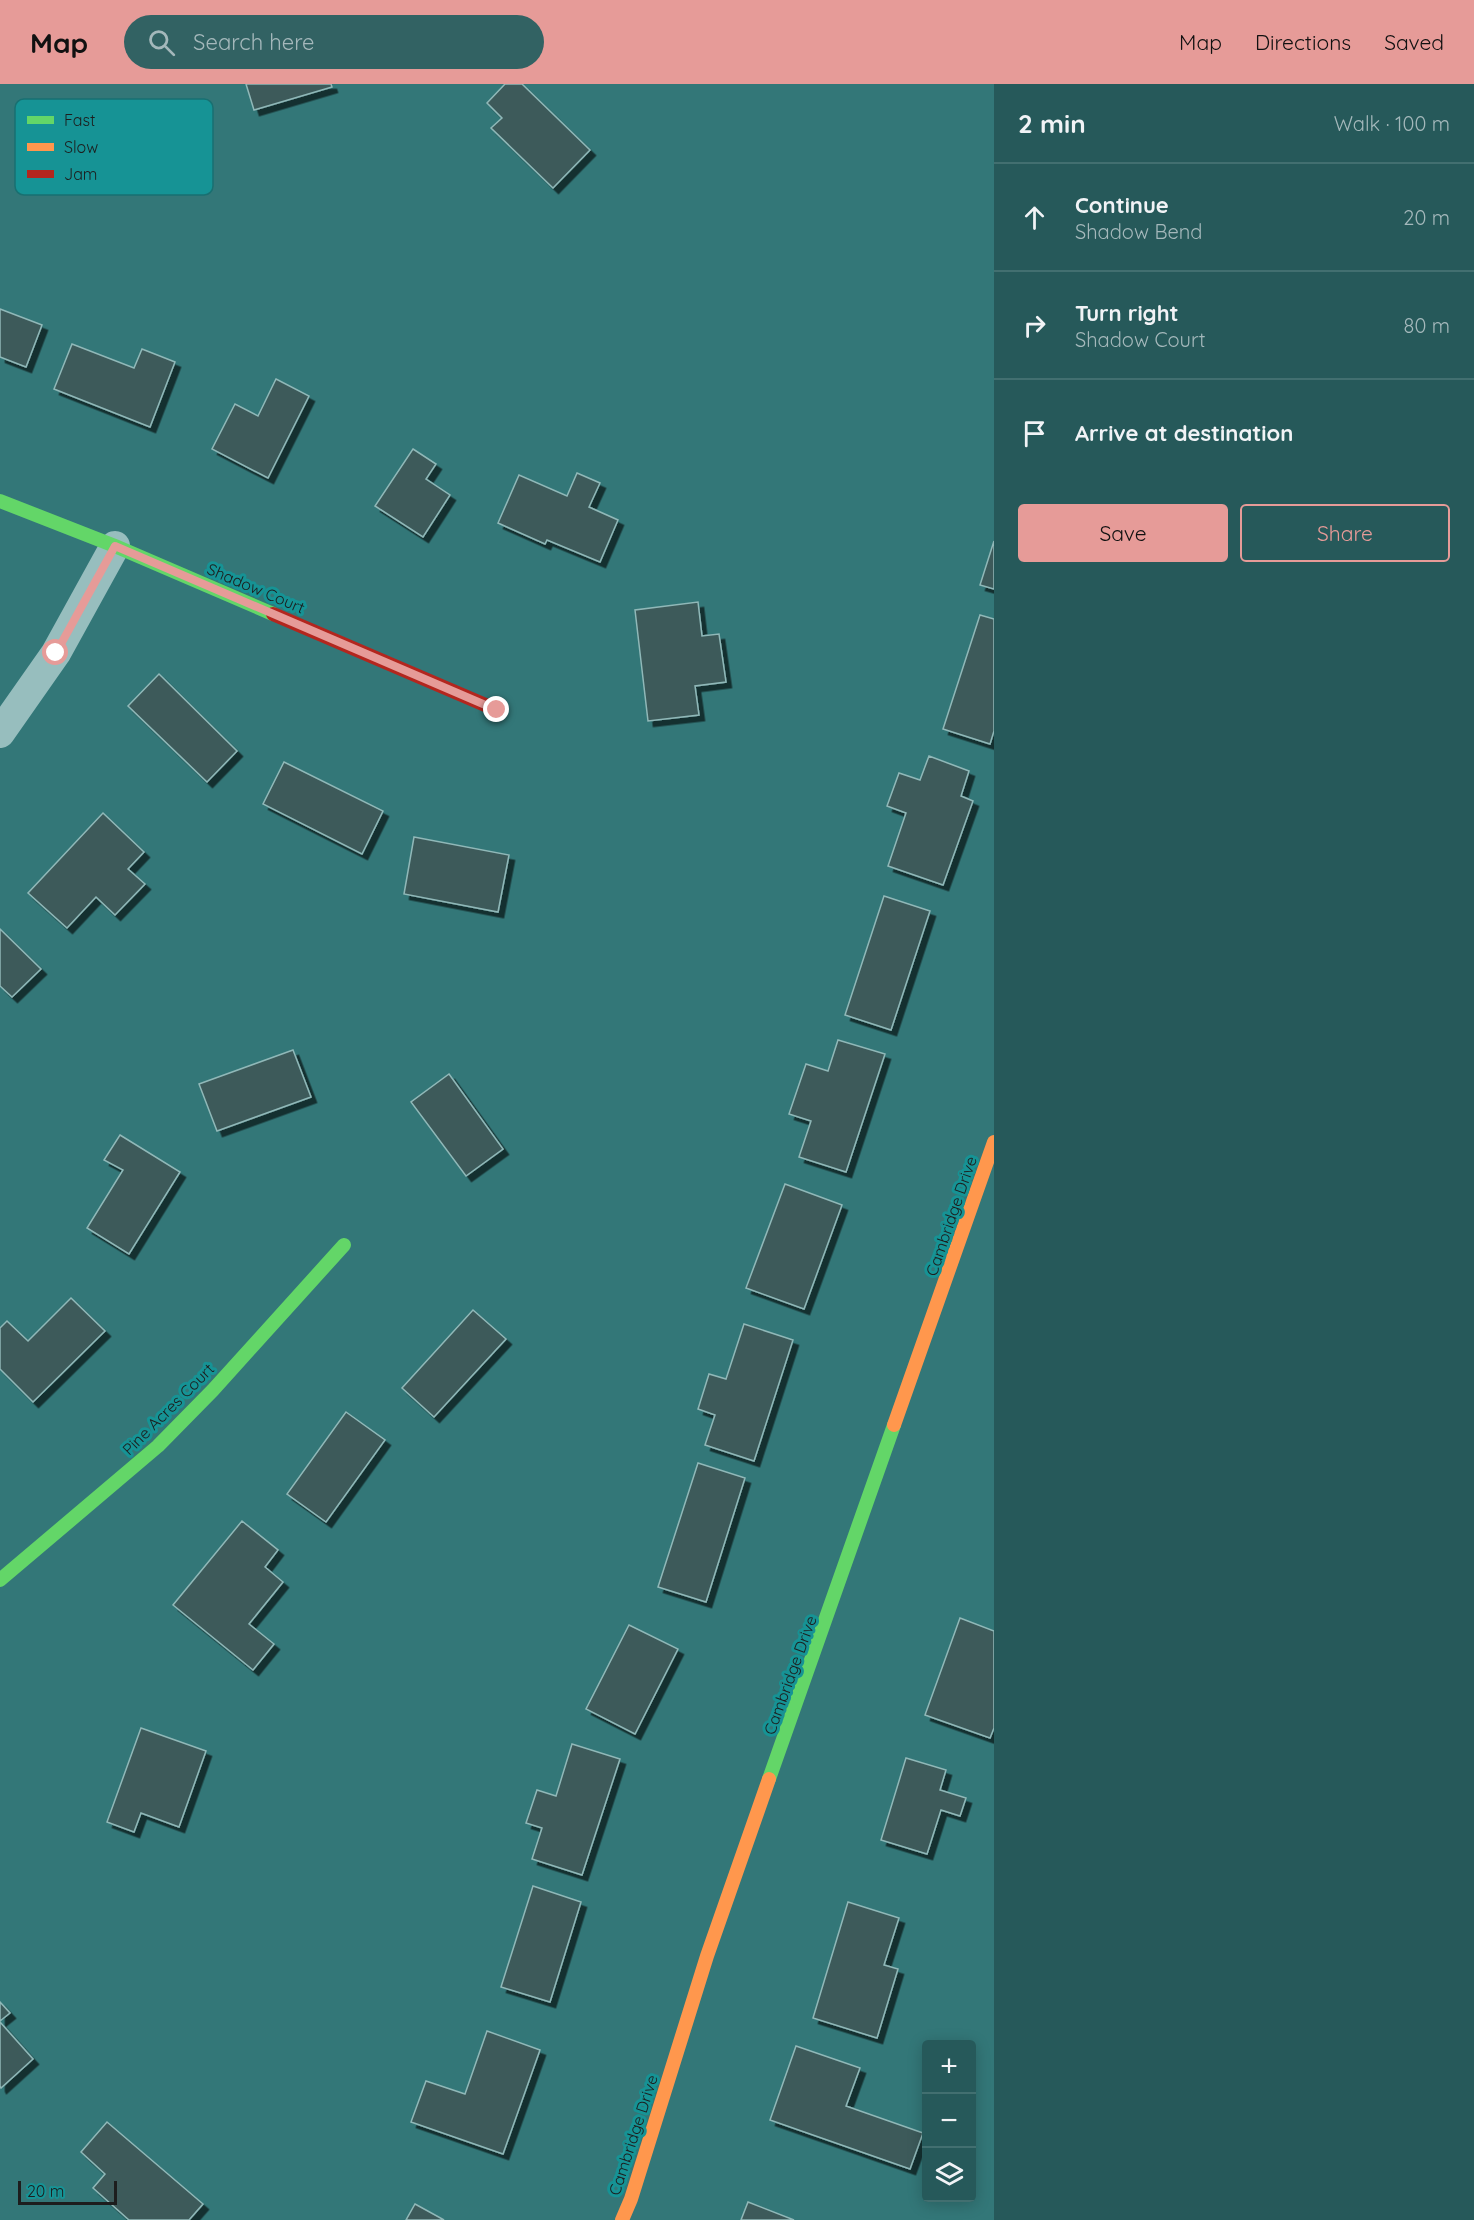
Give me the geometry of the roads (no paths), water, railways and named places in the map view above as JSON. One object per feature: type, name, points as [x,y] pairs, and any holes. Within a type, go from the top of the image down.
[{"type":"street","name":"Shadow Court","points":[[0,501],[115,546],[497,710]]},
{"type":"street","points":[[0,733],[56,653],[115,546]]},
{"type":"street","name":"Cambridge Drive","points":[[622,2220],[631,2199],[707,1956],[994,1142]]},
{"type":"street","name":"Pine Acres Court","points":[[0,1580],[158,1446],[213,1390],[344,1245]]}]
